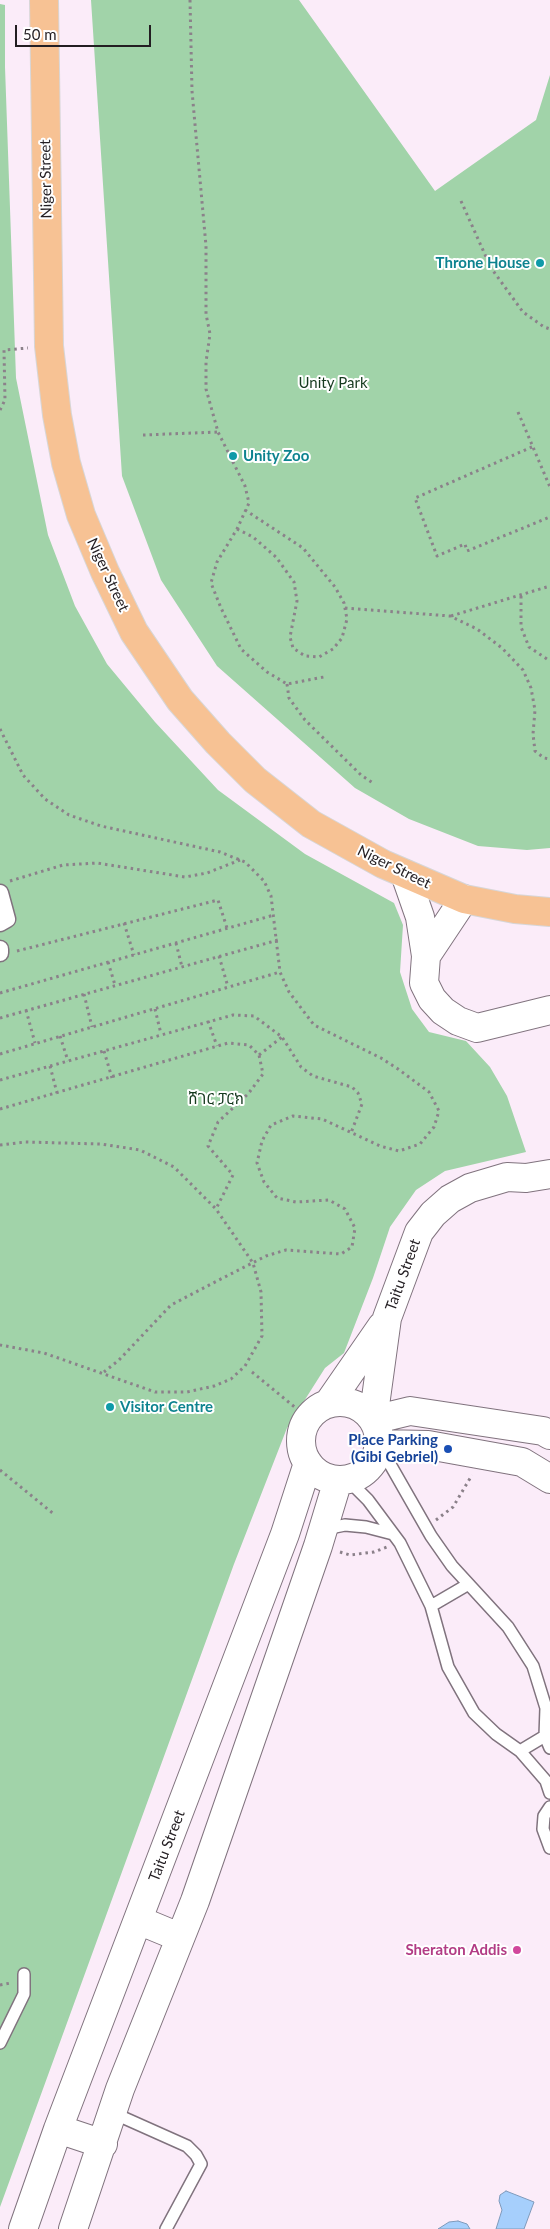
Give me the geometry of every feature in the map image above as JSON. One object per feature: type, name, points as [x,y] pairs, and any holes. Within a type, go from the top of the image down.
[{"type":"main road","name":"Niger Street","points":[[44,0],[49,346],[57,415],[66,463],[81,515],[109,581],[134,632],[186,707],[218,744],[255,780],[311,824],[405,874],[464,899],[550,912]]},
{"type":"main road","points":[[405,874],[420,918],[426,956],[424,983],[432,999],[443,1011],[458,1021],[477,1028],[550,1010]]},
{"type":"main road","points":[[426,956],[464,899]]},
{"type":"main road","name":"Taitu Street","points":[[387,1318],[419,1232],[433,1214],[450,1199],[488,1181],[506,1177],[526,1178],[550,1174]]},
{"type":"main road","points":[[387,1318],[376,1432],[376,1456],[369,1466],[359,1474],[343,1479],[325,1476],[308,1463],[301,1442],[303,1430],[387,1318]]},
{"type":"main road","points":[[318,1411],[341,1402],[353,1404],[364,1410],[376,1432],[428,1445],[522,1462],[550,1479]]},
{"type":"main road","points":[[376,1432],[410,1411],[543,1431],[550,1435]]},
{"type":"main road","name":"Taitu Street","points":[[23,2229],[58,2129],[285,1534],[308,1463]]},
{"type":"main road","points":[[73,2229],[116,2101],[179,1937],[195,1901],[323,1530],[343,1479]]},
{"type":"main road","points":[[138,1920],[179,1937]]},
{"type":"main road","points":[[118,1973],[159,1989]]},
{"type":"main road","points":[[78,2076],[116,2101]]},
{"type":"main road","points":[[58,2129],[103,2144]]},
{"type":"street","points":[[0,923],[7,919],[4,887]]},
{"type":"lane","points":[[376,1432],[431,1536],[467,1585],[480,1596],[508,1627],[533,1666],[546,1708],[545,1736],[550,1748]]},
{"type":"lane","points":[[343,1479],[368,1500],[402,1547],[431,1606],[448,1667],[474,1713],[496,1734],[520,1751],[546,1781],[550,1793]]},
{"type":"lane","points":[[323,1530],[345,1525],[366,1527],[393,1534]]},
{"type":"lane","points":[[431,1606],[467,1585]]},
{"type":"lane","points":[[520,1751],[545,1736]]},
{"type":"lane","points":[[550,1807],[544,1816],[543,1829],[550,1848]]},
{"type":"lane","points":[[0,2044],[24,1994],[24,1974]]},
{"type":"lane","points":[[116,2101],[187,2146],[196,2155],[201,2164],[166,2229]]},
{"type":"path","points":[[190,0],[192,91],[206,246],[206,314],[210,334],[206,362],[206,389],[218,432],[245,486],[249,503],[237,529],[217,562],[211,583],[241,649],[266,672],[287,684],[324,677]]},
{"type":"path","points":[[461,201],[491,268],[523,312],[544,327],[550,329]]},
{"type":"path","points":[[0,410],[5,400],[4,350],[49,346]]},
{"type":"path","points":[[518,412],[550,487]]},
{"type":"path","points":[[143,435],[218,432]]},
{"type":"path","points":[[532,446],[415,498],[437,556],[465,544],[467,552],[550,517]]},
{"type":"path","points":[[237,529],[253,537],[276,557],[294,582],[297,601],[290,637],[293,648],[305,656],[319,657],[333,649],[342,638],[347,619],[345,608],[335,587],[304,548],[245,510]]},
{"type":"path","points":[[345,608],[450,616],[550,586]]},
{"type":"path","points":[[520,596],[522,628],[529,647],[550,661]]},
{"type":"path","points":[[450,616],[477,629],[496,643],[523,670],[531,688],[535,710],[533,734],[535,751],[544,758],[550,759]]},
{"type":"path","points":[[287,684],[289,698],[305,720],[361,775],[373,782]]},
{"type":"path","points":[[0,729],[23,775],[45,799],[69,815],[101,826],[220,852],[245,862],[264,881],[271,896],[278,940],[280,972],[288,992],[314,1025],[398,1069],[429,1092],[439,1111],[434,1127],[420,1144],[399,1151],[380,1146],[322,1119],[293,1116],[271,1126],[262,1141],[257,1163],[264,1182],[276,1198],[296,1202],[329,1200],[345,1209],[355,1228],[352,1247],[341,1254],[286,1250],[253,1263],[171,1305],[119,1360],[104,1372]]},
{"type":"path","points":[[4,887],[63,865],[98,864],[185,877],[207,873],[240,860]]},
{"type":"path","points":[[3,951],[218,900],[227,928]]},
{"type":"path","points":[[0,993],[274,915]]},
{"type":"path","points":[[124,923],[134,954]]},
{"type":"path","points":[[0,1018],[278,940]]},
{"type":"path","points":[[176,943],[182,967]]},
{"type":"path","points":[[219,956],[228,987]]},
{"type":"path","points":[[108,962],[115,985]]},
{"type":"path","points":[[0,1054],[280,972]]},
{"type":"path","points":[[84,994],[92,1027]]},
{"type":"path","points":[[154,1009],[161,1034]]},
{"type":"path","points":[[26,1010],[35,1043]]},
{"type":"path","points":[[0,1080],[208,1021],[233,1015],[254,1016],[282,1037],[301,1067],[313,1076],[352,1087],[358,1093],[362,1104],[351,1133]]},
{"type":"path","points":[[208,1021],[217,1046]]},
{"type":"path","points":[[60,1036],[68,1061]]},
{"type":"path","points":[[258,1055],[282,1037]]},
{"type":"path","points":[[0,1109],[228,1043],[249,1045],[258,1055],[263,1074],[248,1094],[218,1122],[208,1146],[233,1176],[216,1209]]},
{"type":"path","points":[[104,1051],[112,1078]]},
{"type":"path","points":[[50,1066],[57,1093]]},
{"type":"path","points":[[0,1145],[25,1142],[101,1144],[140,1150],[174,1167],[216,1209],[253,1263],[261,1292],[262,1336],[245,1366],[231,1379],[214,1386],[187,1392],[155,1392],[104,1372],[44,1353],[0,1345]]},
{"type":"path","points":[[252,1372],[318,1411]]},
{"type":"path","points":[[0,1470],[55,1515]]},
{"type":"green space","name":"Unity Park","points":[[91,0],[299,0],[435,191],[536,120],[550,75],[550,848],[527,850],[478,846],[409,819],[355,788],[217,666],[161,580],[122,476]]},
{"type":"green space","name":"ሸገር ፓርክ","points":[[0,4],[5,5],[5,67],[16,378],[48,535],[75,606],[107,664],[155,722],[218,790],[305,854],[394,903],[403,925],[400,972],[412,1009],[429,1032],[466,1041],[490,1067],[507,1096],[526,1152],[445,1171],[416,1190],[390,1227],[373,1278],[344,1353],[325,1368],[287,1428],[234,1564],[0,2207]]},
{"type":"water","points":[[506,2191],[534,2202],[524,2229],[496,2229],[502,2210],[499,2201],[500,2195]]},
{"type":"water","points":[[458,2221],[467,2224],[470,2229],[438,2229],[449,2222]]},
{"type":"place","name":"Throne House","points":[[540,263]]},
{"type":"place","name":"Unity Zoo","points":[[233,456]]},
{"type":"place","name":"Visitor Centre","points":[[110,1407]]},
{"type":"place","name":"Place Parking (Gibi Gebriel)","points":[[448,1449]]},
{"type":"place","name":"Sheraton Addis","points":[[517,1950]]}]
